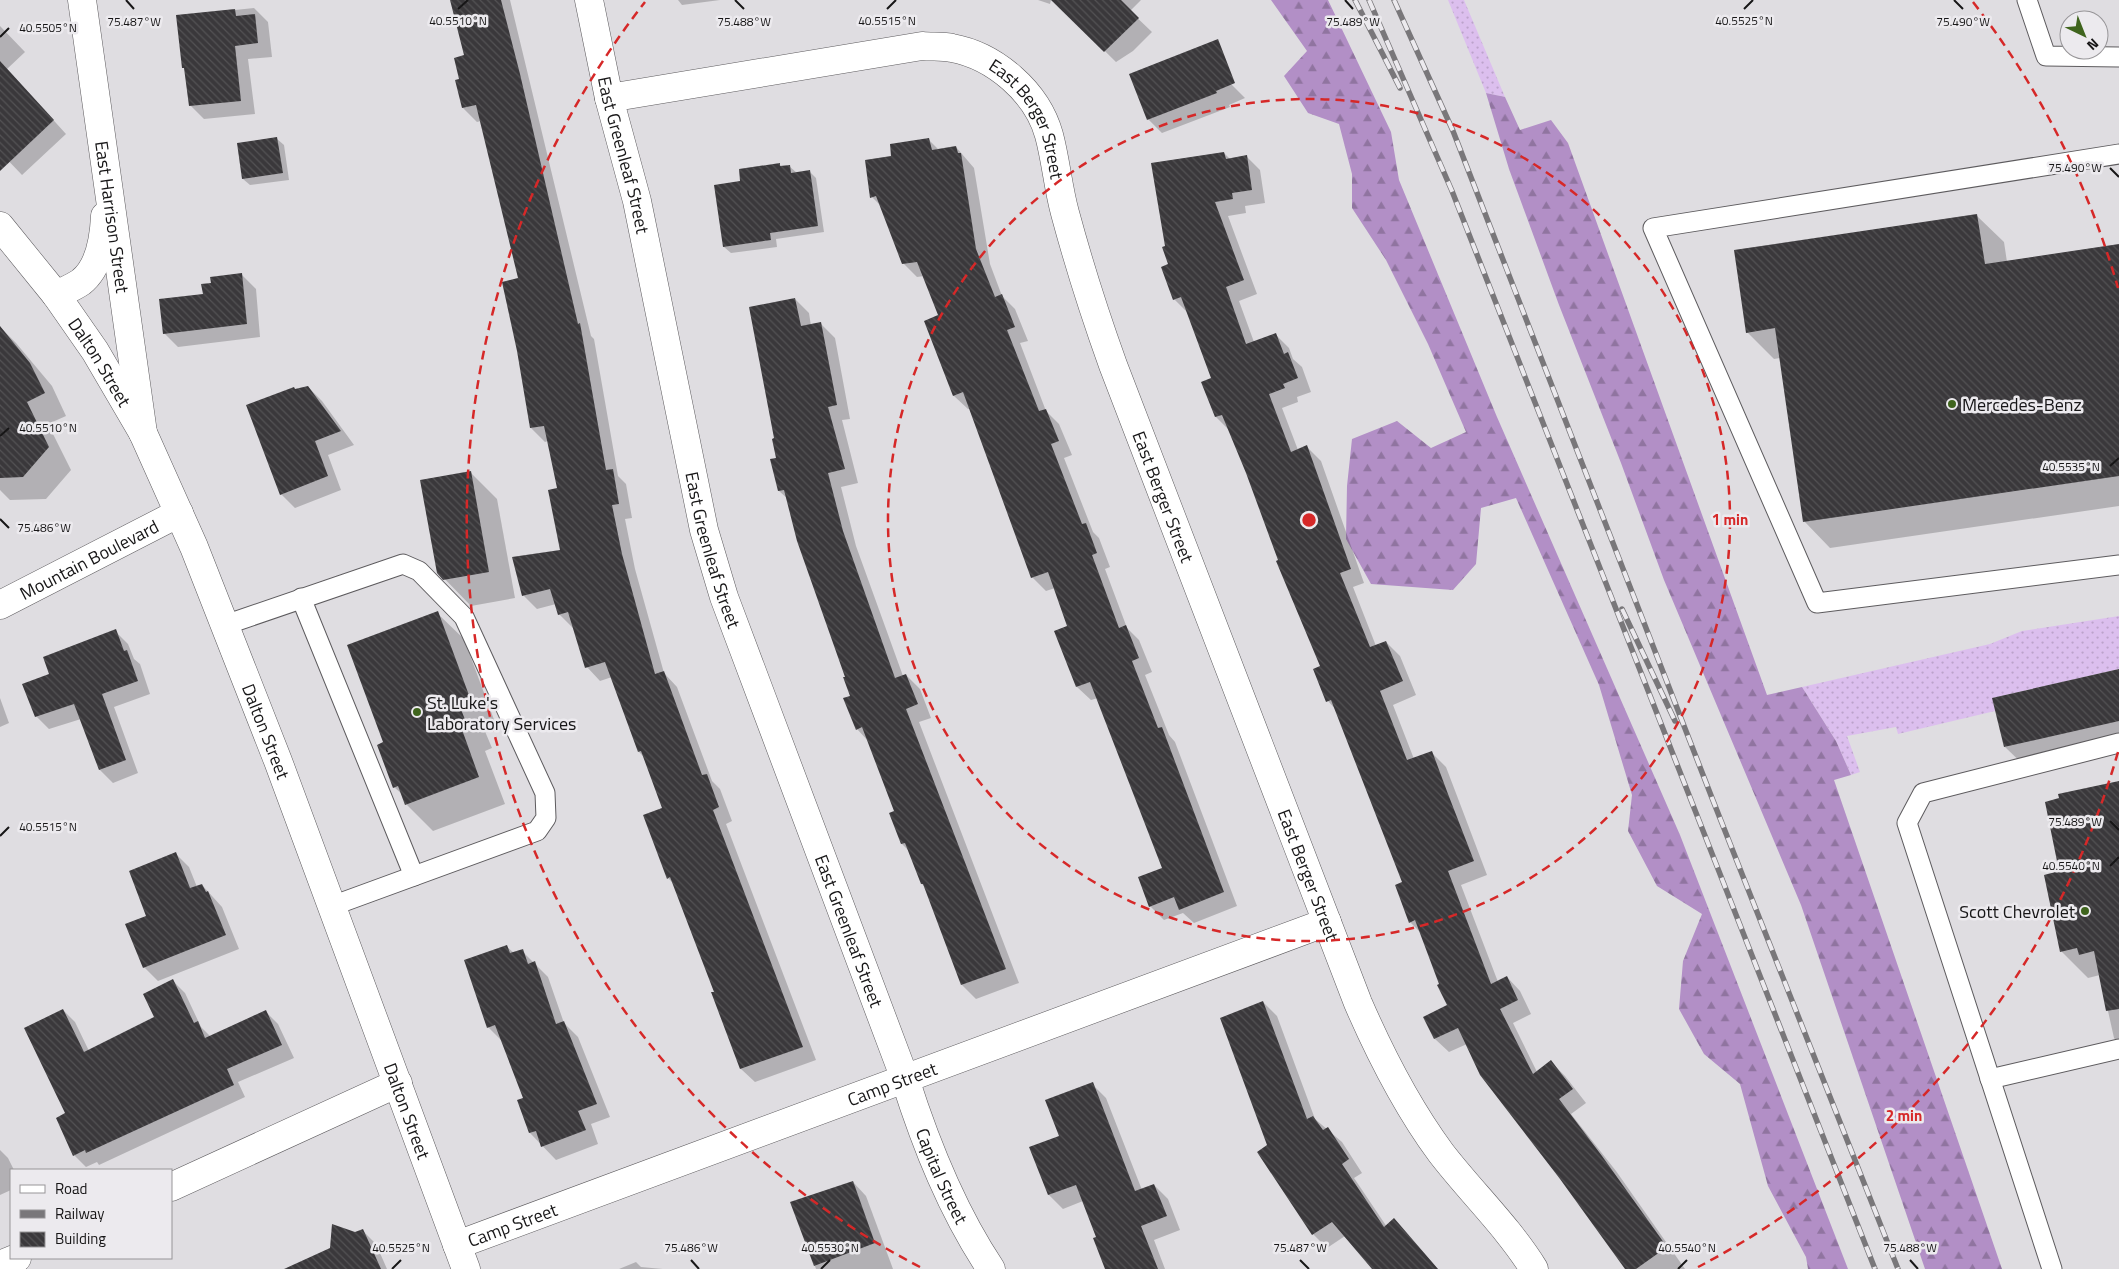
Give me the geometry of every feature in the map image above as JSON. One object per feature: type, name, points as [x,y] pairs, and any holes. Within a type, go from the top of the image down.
[{"type":"street","name":"East Harrison Street","points":[[82,0],[143,433]]},
{"type":"street","name":"East Greenleaf Street","points":[[589,0],[609,98],[637,201],[704,530],[724,598],[905,1079]]},
{"type":"street","name":"East Berger Street","points":[[609,98],[922,46],[952,48],[985,59],[1014,79],[1033,102],[1048,134],[1063,208],[1086,288],[1117,374],[1326,922],[1377,1047],[1407,1102],[1441,1153],[1484,1204],[1534,1269]]},
{"type":"street","points":[[56,295],[81,282],[92,270],[104,239],[108,174]]},
{"type":"street","name":"Dalton Street","points":[[0,226],[56,295],[95,351],[143,433],[179,513],[225,624],[462,1257]]},
{"type":"street","name":"Mountain Boulevard","points":[[0,605],[179,513]]},
{"type":"street","name":"Camp Street","points":[[462,1257],[905,1079],[1326,922]]},
{"type":"street","name":"Capital Street","points":[[905,1079],[920,1126],[948,1194],[991,1269]]},
{"type":"street","points":[[172,1187],[398,1083]]},
{"type":"street","points":[[0,1265],[15,1259]]},
{"type":"lane","points":[[2027,0],[2046,56],[2119,57]]},
{"type":"lane","points":[[2119,154],[1653,228],[1817,604],[2119,565]]},
{"type":"lane","points":[[225,624],[403,564],[420,571],[464,617],[545,793],[546,818],[537,831],[332,906]]},
{"type":"lane","points":[[301,598],[414,876]]},
{"type":"lane","points":[[2052,1269],[1907,823],[1923,793],[2119,743]]},
{"type":"lane","points":[[1990,1079],[2119,1049]]},
{"type":"shaded area","points":[[1448,0],[1464,0],[1505,97],[1486,93]]},
{"type":"shaded area","points":[[2119,616],[2119,669],[1993,698],[1995,711],[1898,734],[1896,727],[1847,736],[1860,772],[1851,775],[1836,741],[1802,687],[1990,644],[2022,631]]},
{"type":"green space","points":[[1271,0],[1328,0],[1391,132],[1399,180],[1497,417],[1680,835],[1848,1269],[1808,1269],[1806,1257],[1768,1186],[1740,1084],[1704,1054],[1679,1009],[1683,961],[1702,914],[1657,886],[1628,831],[1632,795],[1599,685],[1516,498],[1481,508],[1476,564],[1453,590],[1371,584],[1346,539],[1347,486],[1352,439],[1397,421],[1431,448],[1466,432],[1428,344],[1386,260],[1352,208],[1352,174],[1339,124],[1308,113],[1284,76],[1307,51]]},
{"type":"green space","points":[[1486,93],[1505,97],[1520,130],[1551,120],[1568,143],[1767,695],[1802,687],[1836,741],[1851,775],[1834,780],[2002,1269],[1925,1269],[1801,905],[1664,580],[1509,169]]},
{"type":"building","points":[[450,0],[501,0],[578,324],[580,323],[606,470],[613,469],[619,504],[612,505],[622,554],[655,674],[664,671],[702,775],[707,774],[719,807],[713,810],[803,1047],[740,1069],[711,992],[714,992],[670,877],[667,879],[643,815],[662,808],[641,751],[638,752],[605,662],[585,668],[568,612],[558,615],[550,589],[522,596],[512,557],[560,550],[548,490],[557,488],[544,426],[530,428],[517,351],[502,282],[518,278],[476,105],[462,108],[455,80],[459,79],[454,58],[464,55]]},
{"type":"building","points":[[1051,0],[1121,0],[1139,18],[1104,52]]},
{"type":"building","points":[[235,9],[236,16],[255,14],[258,43],[235,46],[241,101],[189,106],[184,68],[182,68],[176,15]]},
{"type":"building","points":[[1218,39],[1235,83],[1216,91],[1217,93],[1147,120],[1129,74]]},
{"type":"building","points":[[0,61],[54,120],[0,171]]},
{"type":"building","points":[[277,137],[283,173],[242,179],[237,143]]},
{"type":"building","points":[[929,138],[932,150],[956,146],[958,153],[961,153],[976,249],[995,297],[1002,294],[1015,327],[1007,330],[1039,411],[1046,409],[1059,441],[1051,444],[1082,524],[1086,523],[1097,553],[1092,555],[1119,628],[1126,625],[1139,658],[1132,661],[1158,728],[1162,727],[1224,892],[1179,910],[1174,897],[1149,907],[1138,877],[1162,868],[1090,682],[1076,687],[1054,631],[1067,626],[1048,572],[1031,578],[963,392],[953,396],[924,321],[938,315],[917,262],[902,264],[876,196],[870,198],[865,160],[891,156],[890,144]]},
{"type":"building","points":[[1224,152],[1226,159],[1247,155],[1252,190],[1232,193],[1233,199],[1215,202],[1244,280],[1226,287],[1246,344],[1276,333],[1284,354],[1288,352],[1298,378],[1283,384],[1285,388],[1269,394],[1291,452],[1307,445],[1351,569],[1340,573],[1370,647],[1386,641],[1403,681],[1380,691],[1407,760],[1432,751],[1474,861],[1448,871],[1491,984],[1507,976],[1518,1000],[1500,1009],[1533,1074],[1551,1060],[1573,1089],[1559,1099],[1667,1247],[1636,1269],[1625,1269],[1560,1179],[1480,1075],[1458,1028],[1434,1039],[1423,1017],[1447,1005],[1437,985],[1439,984],[1415,920],[1409,923],[1395,885],[1402,882],[1331,700],[1326,702],[1313,669],[1320,666],[1276,561],[1278,560],[1246,473],[1222,415],[1215,417],[1201,382],[1211,378],[1181,297],[1173,300],[1161,267],[1168,264],[1162,247],[1165,246],[1151,163]]},
{"type":"building","points":[[780,163],[780,166],[790,165],[791,173],[810,170],[818,226],[770,233],[771,240],[723,247],[714,185],[740,181],[739,169]]},
{"type":"building","name":"Mercedes-Benz","points":[[1977,214],[1985,264],[2119,244],[2119,476],[1803,522],[1775,328],[1746,333],[1734,250]]},
{"type":"building","points":[[242,273],[247,324],[163,334],[159,299],[203,294],[201,284],[211,283],[210,277]]},
{"type":"building","points":[[795,298],[801,326],[821,322],[837,405],[828,407],[845,469],[828,473],[843,531],[895,678],[906,674],[918,704],[906,709],[1006,969],[961,985],[923,884],[921,884],[905,843],[901,844],[889,813],[894,811],[862,727],[856,730],[843,698],[850,696],[843,677],[845,677],[797,541],[784,490],[778,491],[770,459],[776,458],[772,439],[774,438],[749,307]]},
{"type":"building","points":[[0,326],[30,363],[45,393],[27,402],[49,447],[23,477],[0,478]]},
{"type":"building","points":[[308,386],[341,431],[315,441],[328,476],[280,495],[246,405],[294,387],[295,389]]},
{"type":"building","points":[[471,471],[489,572],[443,580],[437,573],[420,480]]},
{"type":"building","name":"St. Luke's Laboratory Services","points":[[438,611],[470,698],[458,702],[466,722],[460,724],[479,777],[405,805],[398,786],[393,788],[377,745],[383,742],[347,645]]},
{"type":"building","points":[[116,629],[124,651],[127,650],[138,681],[102,694],[126,760],[99,770],[74,704],[35,717],[22,684],[49,674],[43,657]]},
{"type":"building","points":[[2119,669],[2119,721],[2004,747],[1992,698]]},
{"type":"building","name":"Scott Chevrolet","points":[[2119,781],[2119,1009],[2106,1011],[2094,951],[2079,955],[2077,948],[2060,952],[2044,875],[2059,871],[2045,802],[2059,798],[2058,794]]},
{"type":"building","points":[[176,852],[190,888],[202,884],[206,892],[208,891],[226,935],[143,968],[125,924],[146,916],[129,871]]},
{"type":"building","points":[[507,945],[510,953],[523,949],[528,964],[535,961],[556,1024],[564,1021],[597,1104],[578,1111],[586,1130],[541,1147],[536,1131],[529,1133],[517,1100],[523,1098],[495,1025],[487,1028],[464,960]]},
{"type":"building","points":[[173,979],[194,1023],[198,1021],[205,1038],[266,1010],[282,1045],[227,1069],[234,1085],[86,1153],[85,1150],[73,1156],[56,1118],[65,1113],[24,1028],[63,1009],[84,1052],[154,1017],[143,994]]},
{"type":"building","points":[[1263,1001],[1307,1119],[1313,1116],[1323,1130],[1328,1127],[1349,1159],[1342,1164],[1384,1227],[1394,1218],[1438,1269],[1372,1269],[1332,1222],[1312,1235],[1257,1152],[1267,1145],[1220,1018]]},
{"type":"building","points":[[1093,1082],[1135,1191],[1154,1184],[1167,1216],[1141,1226],[1158,1269],[1105,1269],[1093,1238],[1096,1237],[1076,1185],[1048,1195],[1029,1147],[1059,1136],[1045,1100]]},
{"type":"building","points":[[853,1181],[875,1243],[814,1266],[790,1202]]},
{"type":"building","points":[[332,1224],[355,1232],[363,1229],[381,1269],[284,1269],[330,1248]]},
{"type":"railway","points":[[1355,0],[1400,88]]},
{"type":"railway","points":[[1369,0],[1452,191],[1875,1269]]},
{"type":"railway","points":[[1394,0],[1453,131],[1712,798],[1898,1269]]},
{"type":"railway","points":[[1622,609],[1675,721]]},
{"type":"place","name":"Mercedes-Benz","points":[[1952,404]]},
{"type":"place","name":"St. Luke's Laboratory Services","points":[[417,712]]},
{"type":"place","name":"Scott Chevrolet","points":[[2085,911]]}]
